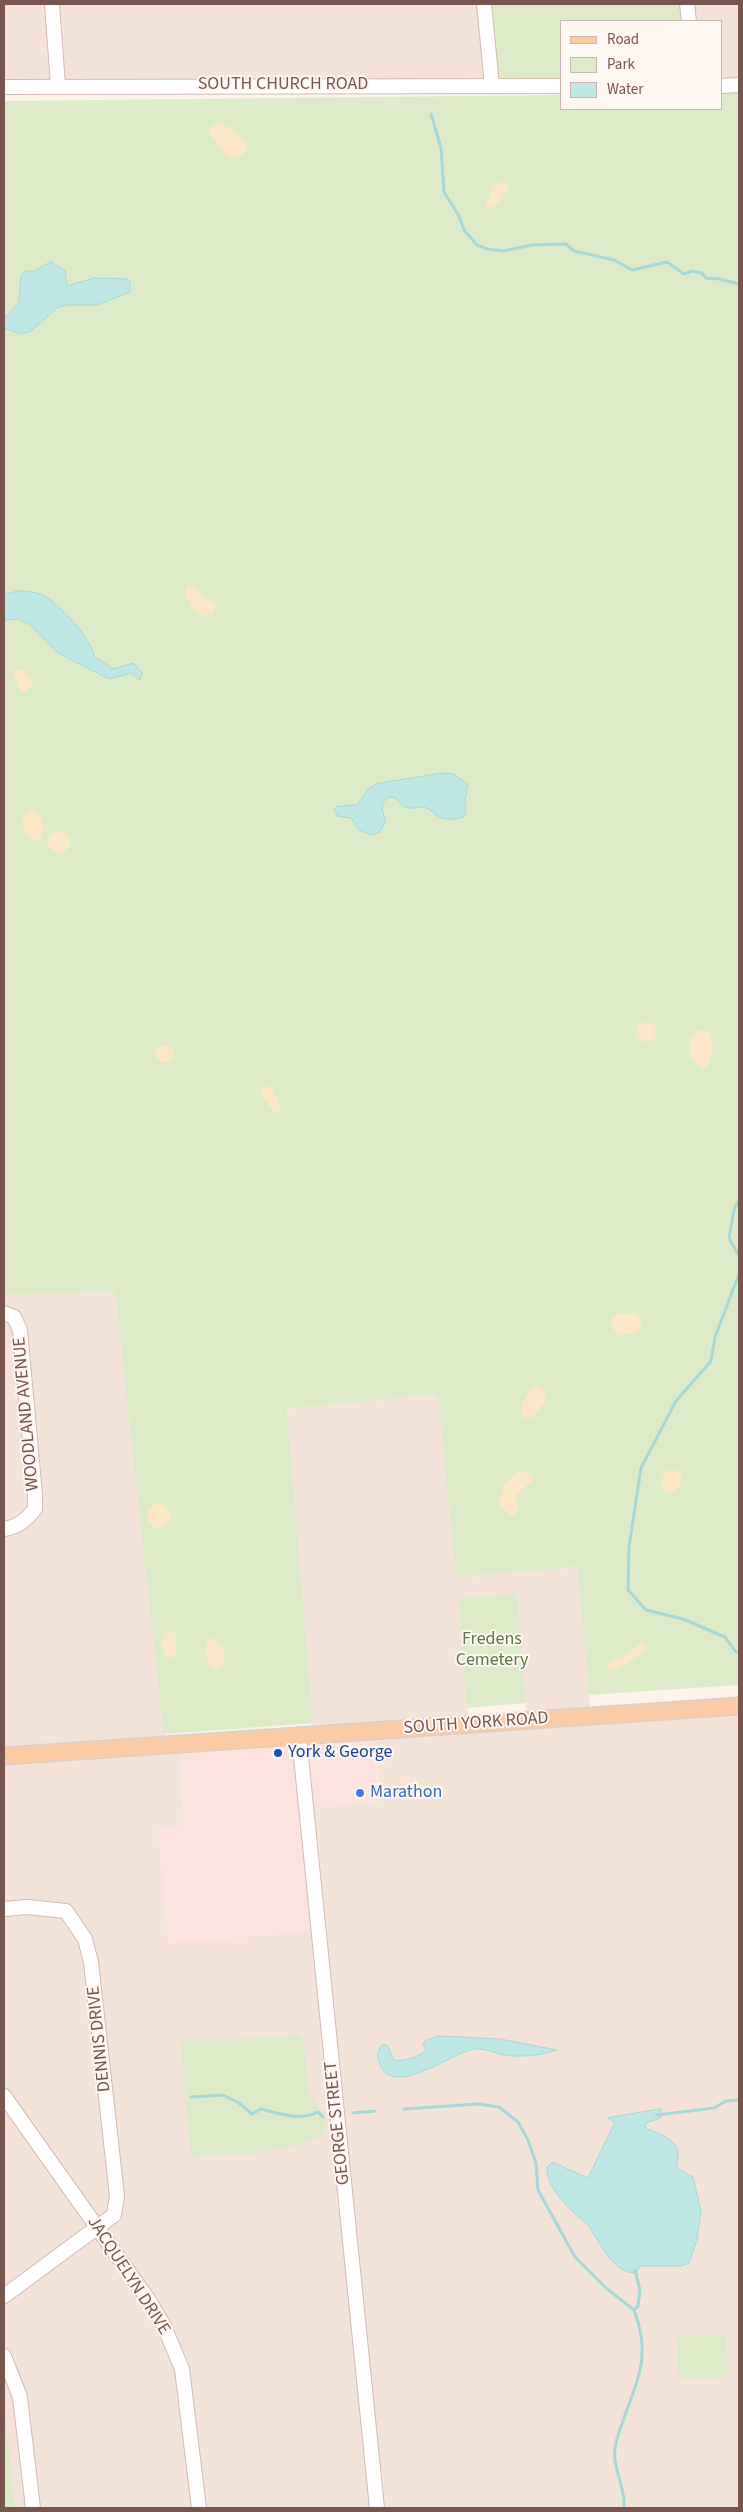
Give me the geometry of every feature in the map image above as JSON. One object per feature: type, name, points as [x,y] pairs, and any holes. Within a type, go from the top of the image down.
[{"type":"main road","name":"SOUTH YORK ROAD","points":[[4,1756],[739,1706]]},
{"type":"street","points":[[52,4],[58,85]]},
{"type":"street","points":[[484,4],[492,85]]},
{"type":"street","points":[[687,4],[688,20]]},
{"type":"street","name":"SOUTH CHURCH ROAD","points":[[4,87],[58,85],[560,86]]},
{"type":"street","points":[[723,86],[739,85]]},
{"type":"street","name":"WOODLAND AVENUE","points":[[7,1528],[20,1524],[35,1509],[20,1330],[9,1315]]},
{"type":"street","name":"GEORGE STREET","points":[[299,1737],[377,2508]]},
{"type":"street","name":"DENNIS DRIVE","points":[[4,1909],[27,1907],[66,1911],[85,1939],[92,1962],[117,2196],[114,2215],[97,2227]]},
{"type":"street","name":"JACQUELYN DRIVE","points":[[4,2096],[150,2302],[180,2360],[199,2508]]},
{"type":"street","points":[[4,2296],[97,2227]]},
{"type":"street","points":[[4,2356],[20,2396],[33,2508]]},
{"type":"shaded area","points":[[4,4],[481,4],[489,83],[4,84]]},
{"type":"shaded area","points":[[684,4],[739,4],[739,83],[723,83],[723,20],[686,20]]},
{"type":"shaded area","points":[[115,1292],[166,1739],[4,1750],[4,1295]]},
{"type":"shaded area","points":[[439,1395],[456,1578],[577,1567],[591,1713],[527,1717],[516,1593],[458,1598],[469,1722],[313,1731],[287,1409]]},
{"type":"shaded area","points":[[739,1708],[739,2508],[381,2508],[308,1807],[381,1802],[374,1734]]},
{"type":"shaded area","points":[[374,1734],[381,1802],[308,1807],[302,1739]]},
{"type":"shaded area","points":[[297,1739],[317,1931],[168,1943],[158,1829],[184,1826],[179,1747]]},
{"type":"shaded area","points":[[179,1747],[184,1826],[158,1829],[317,1931],[375,2508],[15,2508],[4,2411],[4,1759]]},
{"type":"green space","points":[[481,4],[684,4],[686,20],[560,20],[560,83],[489,83]]},
{"type":"green space","points":[[723,93],[739,93],[739,1685],[589,1695],[577,1567],[456,1578],[438,1395],[287,1409],[313,1723],[164,1734],[115,1292],[4,1295],[4,101],[560,95],[560,110],[723,110]]},
{"type":"green space","name":"Fredens Cemetery","points":[[517,1593],[526,1703],[467,1708],[458,1598]]},
{"type":"green space","points":[[299,2034],[306,2056],[307,2079],[311,2094],[324,2116],[322,2136],[290,2147],[258,2153],[191,2157],[181,2045],[184,2041],[283,2037]]},
{"type":"green space","points":[[726,2335],[728,2377],[679,2379],[677,2337]]},
{"type":"green space","points":[[5,2411],[15,2508],[4,2508]]},
{"type":"sand","points":[[220,123],[234,131],[244,140],[247,147],[244,153],[234,157],[227,156],[210,131],[210,127]]},
{"type":"sand","points":[[504,181],[509,186],[499,204],[488,209],[485,207],[494,185]]},
{"type":"sand","points":[[187,585],[192,585],[202,595],[215,603],[216,607],[213,614],[204,616],[193,610],[184,593]]},
{"type":"sand","points":[[18,669],[24,670],[32,679],[33,685],[25,693],[20,691],[12,672]]},
{"type":"sand","points":[[32,809],[37,812],[43,827],[42,835],[37,842],[28,838],[21,819],[25,812]]},
{"type":"sand","points":[[59,831],[67,834],[70,842],[67,850],[59,853],[51,850],[48,842],[51,834]]},
{"type":"sand","points":[[646,1022],[653,1025],[656,1032],[653,1039],[646,1042],[639,1039],[636,1032],[639,1025]]},
{"type":"sand","points":[[698,1029],[709,1033],[712,1043],[712,1056],[705,1069],[694,1063],[690,1052],[691,1039]]},
{"type":"sand","points":[[165,1045],[171,1048],[174,1054],[171,1060],[165,1063],[159,1060],[156,1054],[159,1048]]},
{"type":"sand","points":[[267,1086],[272,1087],[281,1108],[279,1113],[273,1111],[261,1095],[261,1090]]},
{"type":"sand","points":[[617,1314],[638,1314],[642,1326],[637,1333],[620,1335],[613,1330],[612,1318]]},
{"type":"sand","points":[[537,1385],[545,1389],[547,1398],[534,1417],[525,1419],[521,1415],[523,1403],[531,1390]]},
{"type":"sand","points":[[672,1469],[680,1473],[683,1480],[674,1492],[663,1490],[661,1484],[664,1474]]},
{"type":"sand","points":[[523,1471],[532,1474],[533,1480],[516,1495],[518,1512],[512,1517],[500,1507],[501,1496],[509,1480]]},
{"type":"sand","points":[[159,1504],[167,1508],[171,1516],[167,1524],[159,1528],[151,1524],[147,1516],[151,1508]]},
{"type":"sand","points":[[168,1630],[176,1635],[176,1655],[173,1659],[167,1658],[162,1646],[163,1636]]},
{"type":"sand","points":[[210,1638],[220,1645],[223,1652],[225,1665],[219,1670],[212,1669],[205,1652],[205,1645]]},
{"type":"sand","points":[[641,1641],[647,1645],[640,1656],[611,1672],[607,1668],[608,1663],[634,1650]]},
{"type":"water","points":[[51,262],[65,271],[67,286],[94,278],[127,279],[130,282],[130,292],[97,305],[58,307],[31,331],[21,334],[4,328],[4,319],[19,302],[21,275],[26,271],[34,271]]},
{"type":"water","points":[[18,591],[33,592],[48,598],[76,625],[88,641],[94,656],[113,669],[134,663],[142,673],[140,680],[131,673],[109,679],[58,653],[29,624],[18,619],[4,620],[4,593]]},
{"type":"water","points":[[442,773],[453,774],[468,784],[465,800],[466,812],[463,817],[453,819],[441,818],[427,808],[406,808],[394,797],[389,797],[383,802],[382,809],[386,822],[379,832],[371,835],[359,830],[351,818],[337,816],[334,810],[336,807],[358,804],[367,790],[376,784]]},
{"type":"water","points":[[439,2036],[500,2039],[557,2050],[538,2055],[517,2056],[474,2049],[423,2071],[409,2076],[396,2077],[386,2073],[379,2062],[378,2053],[382,2045],[387,2045],[394,2060],[406,2060],[420,2055],[426,2050],[423,2045],[425,2041]]},
{"type":"water","points":[[661,2109],[660,2118],[646,2123],[645,2127],[673,2142],[678,2152],[677,2168],[693,2177],[701,2211],[697,2239],[689,2263],[681,2266],[640,2266],[635,2273],[627,2272],[613,2262],[588,2225],[561,2199],[549,2180],[547,2167],[552,2162],[588,2178],[615,2122],[608,2118]]},
{"type":"waterway","points":[[431,114],[441,148],[444,192],[459,216],[464,230],[477,245],[487,249],[503,251],[532,245],[566,244],[574,251],[614,260],[632,270],[667,262],[684,274],[692,271],[702,273],[706,278],[720,279],[739,284]]},
{"type":"waterway","points":[[739,1199],[734,1210],[729,1238],[739,1256]]},
{"type":"waterway","points":[[739,1274],[715,1337],[711,1361],[676,1401],[641,1468],[629,1547],[628,1590],[646,1610],[683,1619],[725,1637],[735,1651],[739,1653]]},
{"type":"waterway","points":[[191,2097],[223,2095],[239,2103],[252,2114],[261,2109],[283,2115],[297,2116],[311,2115],[318,2112],[323,2117]]},
{"type":"waterway","points":[[657,2115],[714,2108],[726,2101],[739,2100]]},
{"type":"waterway","points":[[404,2109],[478,2104],[499,2107],[518,2122],[528,2140],[536,2163],[538,2190],[575,2257],[606,2288],[634,2310]]},
{"type":"waterway","points":[[353,2113],[375,2111]]},
{"type":"waterway","points":[[624,2508],[623,2493],[615,2456],[617,2437],[641,2365],[642,2340],[634,2310],[638,2306],[640,2290],[635,2270]]},
{"type":"place","name":"York & George","points":[[278,1753]]},
{"type":"place","name":"Marathon","points":[[360,1793]]}]
